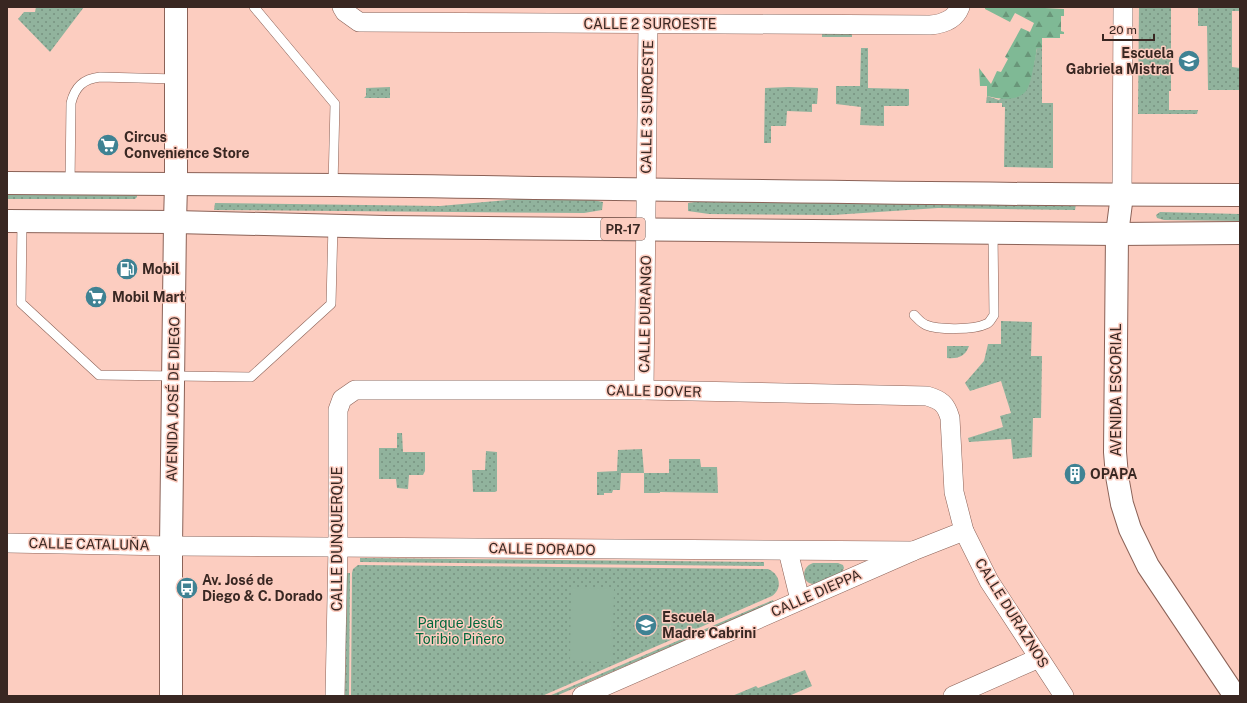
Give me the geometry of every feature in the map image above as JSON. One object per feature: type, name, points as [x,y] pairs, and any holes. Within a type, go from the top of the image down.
[{"type":"main road","name":"AVENIDA JOSÉ DE DIEGO","points":[[171,696],[171,546],[176,185],[176,7]]},
{"type":"main road","points":[[7,183],[1240,195]]},
{"type":"main road","name":"AVENIDA ESCORIAL","points":[[1122,195],[1117,234],[1115,452],[1117,476],[1122,504],[1130,529],[1148,566],[1235,696]]},
{"type":"main road","name":"PR-17","points":[[14,221],[175,222],[386,227],[993,233],[1240,233]]},
{"type":"street","name":"CALLE 2 SUROESTE","points":[[347,13],[359,22],[930,26],[948,21],[955,16],[960,7]]},
{"type":"street","points":[[1122,195],[1124,7]]},
{"type":"street","name":"CALLE 3 SUROESTE","points":[[646,190],[648,24]]},
{"type":"street","name":"CALLE DURANGO","points":[[644,390],[646,190]]},
{"type":"street","name":"CALLE DOVER","points":[[356,390],[644,390],[927,396],[939,400],[947,409]]},
{"type":"street","name":"CALLE DUNQUERQUE","points":[[335,696],[338,547],[338,410],[342,399],[356,390]]},
{"type":"street","name":"CALLE DURAZNOS","points":[[947,409],[950,418],[954,492],[964,531],[989,582],[1064,696]]},
{"type":"street","name":"CALLE DIEPPA","points":[[582,696],[913,551],[964,531]]},
{"type":"street","name":"CALLE CATALUÑA","points":[[7,543],[171,546]]},
{"type":"street","name":"CALLE DORADO","points":[[171,546],[913,551]]},
{"type":"street","points":[[788,551],[800,600]]},
{"type":"street","points":[[953,696],[1039,658]]},
{"type":"lane","points":[[254,7],[335,104],[333,185]]},
{"type":"lane","points":[[70,184],[70,103],[74,91],[80,84],[91,78],[100,77],[176,79]]},
{"type":"lane","points":[[14,221],[21,303],[98,376],[251,377],[331,304],[332,225]]},
{"type":"lane","points":[[914,315],[925,325],[931,327],[970,328],[987,324],[990,321],[994,315],[993,233]]},
{"type":"green space","points":[[36,7],[84,7],[50,52],[18,19],[24,12],[35,12]]},
{"type":"green space","points":[[985,7],[1045,7],[1064,9],[1064,16],[1061,16],[1061,31],[1064,32],[1064,34],[1060,34],[1060,38],[1042,38],[1042,48],[1037,48],[1032,76],[1028,88],[1018,97],[1002,99],[987,96],[987,86],[980,86],[979,68],[991,84],[997,71],[1001,72],[1008,59],[1005,57],[1021,28],[1030,32],[1034,23],[1015,13],[1010,22],[985,9]]},
{"type":"green space","points":[[1139,7],[1171,7],[1171,91],[1169,91],[1169,110],[1198,110],[1197,114],[1138,114]]},
{"type":"green space","points":[[1198,7],[1240,7],[1240,11],[1232,11],[1232,67],[1240,68],[1240,90],[1208,90],[1207,26],[1198,26]]},
{"type":"green space","points":[[822,34],[852,34],[852,37],[822,37]]},
{"type":"green space","points":[[861,48],[868,48],[868,88],[909,89],[908,106],[884,106],[884,126],[860,125],[861,107],[836,104],[836,86],[860,86]]},
{"type":"green space","points":[[1037,48],[1042,48],[1042,103],[1053,103],[1053,168],[1004,167],[1005,107],[1002,107],[1002,103],[986,103],[987,96],[999,100],[1034,63]]},
{"type":"green space","points":[[390,87],[390,98],[364,98],[366,96],[366,88]]},
{"type":"green space","points":[[765,88],[818,88],[817,104],[812,104],[812,112],[787,111],[786,126],[771,126],[771,143],[764,143]]},
{"type":"green space","points":[[7,192],[137,194],[137,197],[135,199],[7,199]]},
{"type":"green space","points":[[529,198],[588,199],[603,202],[602,210],[584,213],[214,210],[215,203],[440,206]]},
{"type":"green space","points":[[701,201],[1076,204],[1075,210],[938,208],[833,215],[709,214],[688,211],[688,203]]},
{"type":"green space","points":[[1160,212],[1240,214],[1240,221],[1164,220],[1157,218],[1156,215]]},
{"type":"green space","points":[[1001,321],[1032,322],[1031,356],[1042,356],[1041,418],[1033,418],[1032,457],[1013,459],[1011,439],[969,442],[968,438],[1003,427],[1000,416],[1011,413],[1001,381],[970,391],[965,383],[984,361],[988,344],[1001,344]]},
{"type":"green space","points":[[947,346],[969,346],[963,355],[957,358],[947,358]]},
{"type":"green space","points":[[397,433],[402,433],[403,452],[425,452],[425,471],[423,475],[409,475],[408,489],[397,488],[396,479],[379,479],[379,448],[397,448]]},
{"type":"green space","points":[[642,449],[644,473],[621,473],[620,490],[613,490],[612,493],[604,493],[604,495],[597,495],[597,472],[617,471],[618,450]]},
{"type":"green space","points":[[486,451],[497,452],[497,491],[473,492],[472,470],[485,470]]},
{"type":"green space","points":[[669,459],[700,459],[701,467],[717,467],[718,493],[644,493],[644,473],[669,473]]},
{"type":"green space","points":[[360,558],[764,562],[764,566],[360,562]]},
{"type":"green space","points":[[813,563],[838,563],[843,565],[844,568],[842,572],[825,581],[818,584],[811,584],[805,579],[804,572],[809,565]]},
{"type":"green space","name":"Parque Jesús Toribio Piñero","points":[[358,565],[768,569],[775,574],[779,581],[779,585],[778,589],[772,596],[542,696],[351,696],[352,573],[353,569]]},
{"type":"green space","points":[[347,573],[350,573],[349,696],[345,696]]},
{"type":"green space","points":[[571,588],[614,589],[612,662],[570,661]]},
{"type":"green space","points":[[773,600],[774,602],[556,696],[549,696]]},
{"type":"green space","points":[[805,670],[812,686],[789,696],[732,696],[756,686],[758,688]]},
{"type":"place","name":"Escuela Gabriela Mistral","points":[[1189,61]]},
{"type":"place","name":"Circus Convenience Store","points":[[108,145]]},
{"type":"place","name":"Mobil","points":[[127,269]]},
{"type":"place","name":"Mobil Mart","points":[[96,297]]},
{"type":"place","name":"OPAPA","points":[[1075,474]]},
{"type":"place","name":"Av. José de Diego & C. Dorado","points":[[187,588]]},
{"type":"place","name":"Escuela Madre Cabrini","points":[[646,625]]}]
